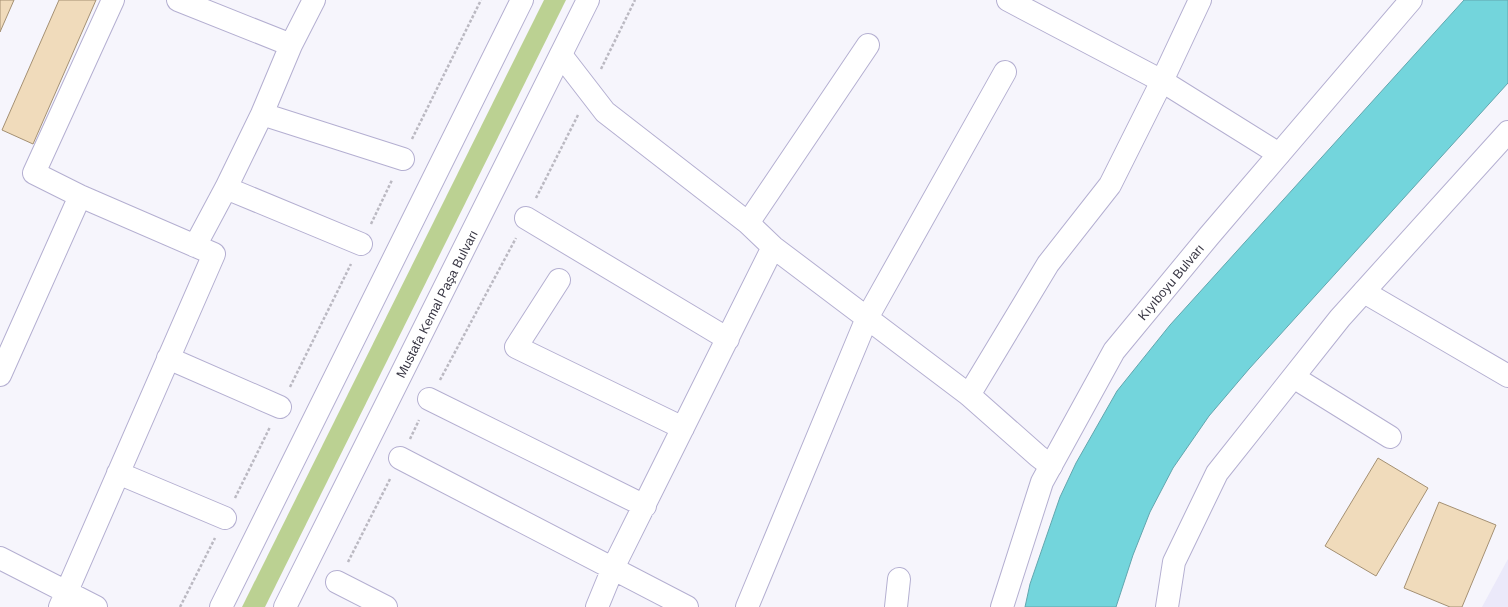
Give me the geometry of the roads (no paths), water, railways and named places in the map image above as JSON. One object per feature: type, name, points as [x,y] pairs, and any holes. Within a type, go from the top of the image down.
[{"type":"street","points":[[63,600],[214,254],[80,196],[34,172],[112,0]]},
{"type":"street","points":[[178,0],[291,45]]},
{"type":"street","points":[[195,246],[226,188],[262,114],[291,45],[314,0]]},
{"type":"street","points":[[221,607],[522,0]]},
{"type":"street","name":"Mustafa Kemal Paşa Bulvarı","points":[[285,607],[588,0]]},
{"type":"street","points":[[1008,0],[1162,81],[1278,154]]},
{"type":"street","points":[[969,395],[1048,264],[1110,185],[1162,81],[1200,0]]},
{"type":"street","name":"Kıyıboyu Bulvarı","points":[[1002,607],[1042,482],[1114,351],[1278,154],[1411,0]]},
{"type":"street","points":[[748,223],[868,44]]},
{"type":"street","points":[[561,55],[605,112],[748,223],[773,247],[969,395],[1051,466]]},
{"type":"street","points":[[747,607],[867,318],[1005,72]]},
{"type":"street","points":[[262,114],[403,159]]},
{"type":"street","points":[[1169,606],[1174,562],[1217,473],[1340,318],[1508,132]]},
{"type":"street","points":[[226,188],[361,244]]},
{"type":"street","points":[[0,375],[80,196]]},
{"type":"street","points":[[526,218],[728,339]]},
{"type":"street","points":[[597,607],[613,568],[773,247]]},
{"type":"street","points":[[559,280],[516,347],[683,428]]},
{"type":"street","points":[[1364,292],[1508,376]]},
{"type":"street","points":[[168,358],[280,407]]},
{"type":"street","points":[[1303,383],[1390,438]]},
{"type":"street","points":[[429,399],[645,506]]},
{"type":"street","points":[[400,458],[688,607]]},
{"type":"street","points":[[118,473],[225,518]]},
{"type":"street","points":[[0,558],[63,600],[96,607]]},
{"type":"street","points":[[896,607],[898,579]]},
{"type":"street","points":[[337,582],[386,607]]},
{"type":"water","points":[[1464,0],[1508,0],[1508,83],[1249,369],[1209,416],[1173,468],[1150,512],[1133,555],[1116,607],[1025,607],[1030,584],[1060,497],[1076,463],[1117,391],[1170,325]]}]
